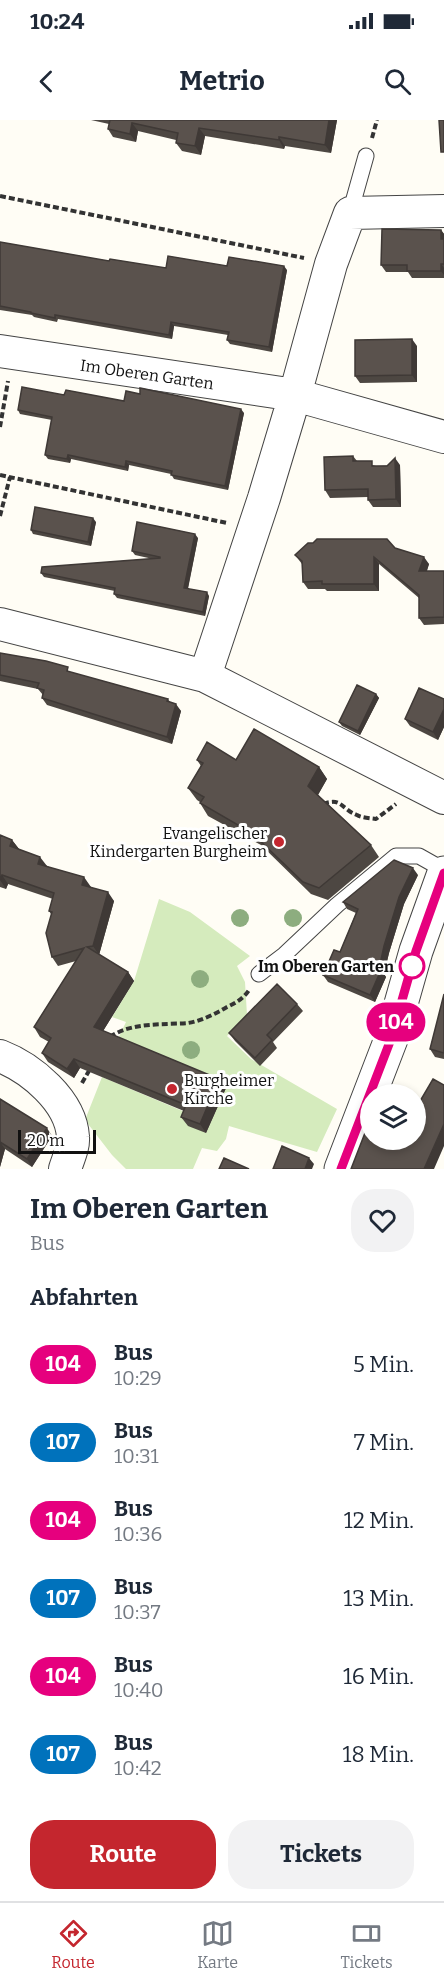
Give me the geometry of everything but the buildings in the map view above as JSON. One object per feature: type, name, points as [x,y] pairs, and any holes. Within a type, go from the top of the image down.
[{"type":"street","points":[[205,676],[255,529],[331,264],[350,213],[444,211]]},
{"type":"street","name":"Im Oberen Garten","points":[[6,352],[295,395],[444,437]]},
{"type":"street","points":[[0,624],[205,676],[444,798]]},
{"type":"street","points":[[341,1169],[391,1039],[416,951],[442,886]]},
{"type":"street","points":[[0,1056],[10,1060],[52,1090],[67,1110],[73,1138],[65,1169]]},
{"type":"lane","points":[[350,213],[366,156]]},
{"type":"lane","points":[[259,975],[396,856],[419,856],[442,886]]},
{"type":"path","points":[[0,196],[331,264]]},
{"type":"path","points":[[0,427],[6,352]]},
{"type":"path","points":[[0,475],[255,529]]},
{"type":"path","points":[[0,516],[10,477]]},
{"type":"path","points":[[323,804],[332,800],[339,802],[344,808],[358,816],[376,819],[391,810],[415,784]]},
{"type":"path","points":[[105,1043],[118,1032],[162,1023],[189,1023],[211,1016],[243,999],[259,975]]},
{"type":"path","points":[[67,1110],[94,1060]]},
{"type":"green space","points":[[159,899],[190,912],[250,956],[237,966],[245,982],[247,1015],[227,1036],[251,1059],[337,1109],[317,1152],[229,1126],[226,1139],[217,1151],[202,1148],[193,1169],[126,1169],[85,1120],[102,1077],[192,1115],[206,1133],[223,1094],[116,1043],[126,1022],[112,1017],[134,981]]},
{"type":"bus line","name":"104","points":[[341,1169],[391,1039],[416,951],[444,873]]},
{"type":"place","name":"Evangelischer Kindergarten Burgheim","points":[[279,842]]},
{"type":"place","name":"Im Oberen Garten","points":[[412,966]]},
{"type":"place","name":"Burgheimer Kirche","points":[[172,1089]]}]
